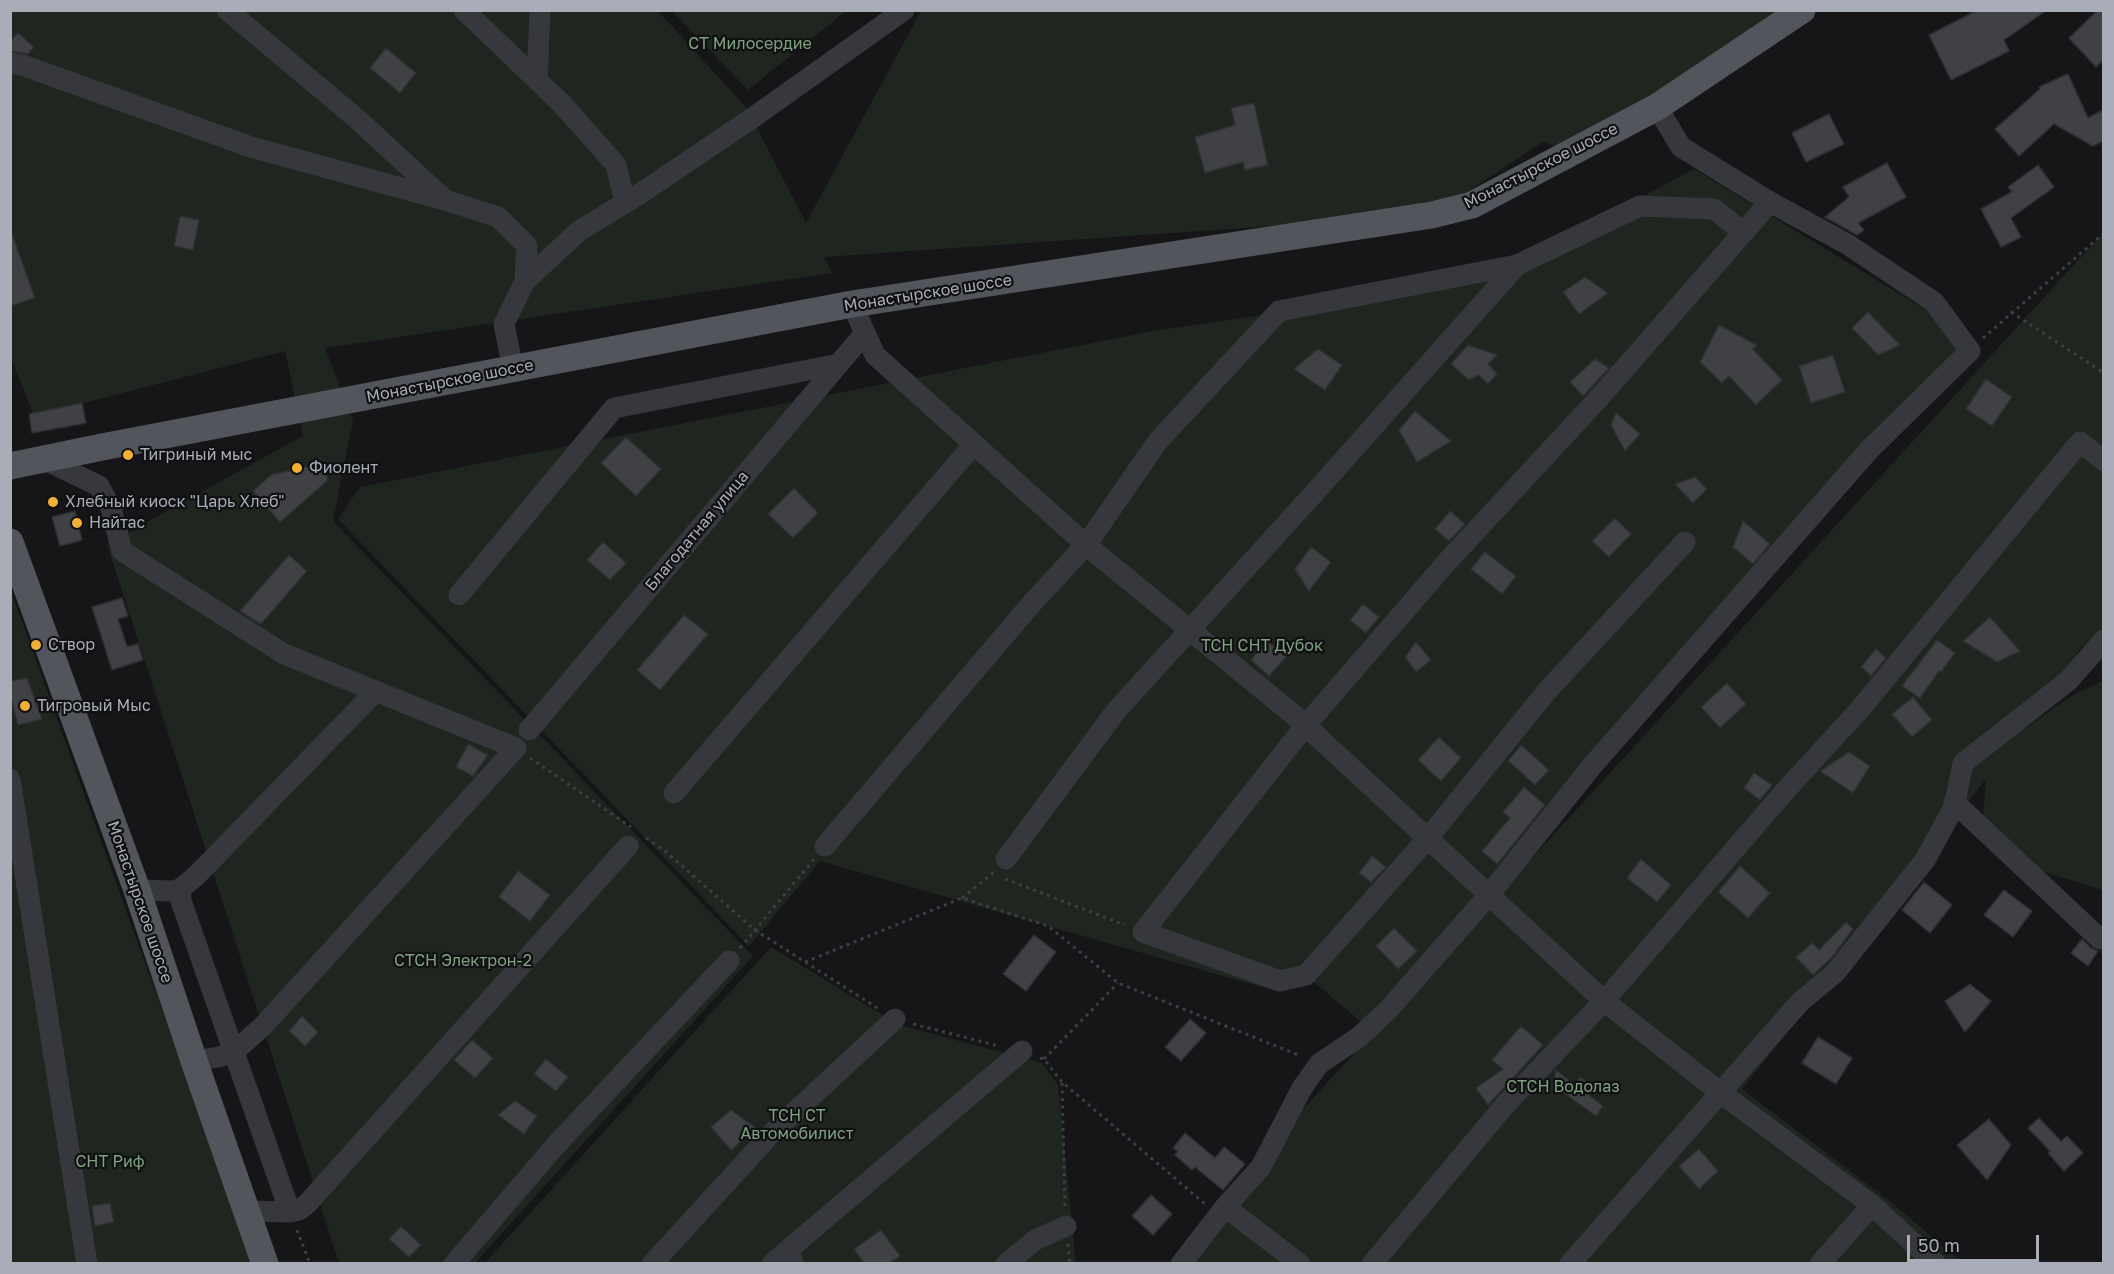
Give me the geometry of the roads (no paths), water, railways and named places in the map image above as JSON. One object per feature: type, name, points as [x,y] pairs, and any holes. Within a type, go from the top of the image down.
[{"type":"main road","name":"Монастырское шоссе","points":[[10,466],[852,304],[1442,212],[1472,205],[1657,107],[1802,10]]},
{"type":"main road","name":"Монастырское шоссе","points":[[10,542],[137,890],[265,1263]]},
{"type":"street","points":[[227,10],[356,118],[445,200]]},
{"type":"street","points":[[464,10],[562,104],[616,165],[625,202]]},
{"type":"street","points":[[537,80],[540,10]]},
{"type":"street","points":[[513,369],[504,324],[525,281],[579,231],[751,119],[904,10]]},
{"type":"street","points":[[10,63],[22,65],[251,147],[445,200],[498,217],[527,246],[525,281]]},
{"type":"street","points":[[1181,1263],[1221,1211],[1261,1167],[1302,1088],[1319,1064],[1359,1037],[1388,1010],[1488,896],[1592,766],[1869,450],[1970,351],[1934,302],[1847,244],[1770,202],[1681,147],[1657,107]]},
{"type":"street","points":[[1685,542],[1547,691],[1428,838],[1306,975],[1280,981],[1143,932],[1305,726],[1446,563],[1598,399],[1770,202]]},
{"type":"street","points":[[825,846],[1033,602],[1086,545],[1158,441],[1279,311],[1517,265],[1640,206],[1714,209],[1743,232]]},
{"type":"street","points":[[1004,869],[1116,711],[1517,265]]},
{"type":"street","points":[[852,304],[875,355],[1086,545],[1305,726],[1604,1001],[1721,1093],[1872,1205],[1936,1263]]},
{"type":"street","name":"Благодатная улица","points":[[529,730],[865,333]]},
{"type":"street","points":[[459,595],[614,408],[839,364]]},
{"type":"street","points":[[1372,1263],[1505,1105],[1604,1001],[1785,791],[1881,685],[2080,442],[2103,460]]},
{"type":"street","points":[[674,793],[974,444]]},
{"type":"street","points":[[43,459],[99,486],[111,508],[122,551],[284,654],[516,748],[263,1026],[235,1051],[219,1058],[194,1061]]},
{"type":"street","points":[[1570,1263],[1800,1002],[1835,972],[1925,860],[1954,802],[1963,763],[2068,681],[2103,640]]},
{"type":"street","points":[[137,890],[173,891],[180,889],[196,876],[376,692]]},
{"type":"street","points":[[10,779],[87,1263]]},
{"type":"street","points":[[1954,802],[2100,939],[2103,939]]},
{"type":"street","points":[[246,1211],[290,1212],[307,1204],[628,846]]},
{"type":"street","points":[[180,889],[181,901],[290,1212]]},
{"type":"street","points":[[454,1263],[555,1146],[729,961]]},
{"type":"street","points":[[652,1263],[771,1134],[895,1019]]},
{"type":"street","points":[[772,1263],[791,1257],[1022,1051]]},
{"type":"street","points":[[1820,1263],[1872,1205]]},
{"type":"street","points":[[1221,1211],[1300,1263]]},
{"type":"street","points":[[1006,1263],[1035,1240],[1066,1226]]},
{"type":"place","name":"Тигриный мыс","points":[[128,455]]},
{"type":"place","name":"Фиолент","points":[[297,468]]},
{"type":"place","name":"Хлебный киоск \"Царь Хлеб\"","points":[[53,502]]},
{"type":"place","name":"Найтас","points":[[77,523]]},
{"type":"place","name":"Створ","points":[[36,645]]},
{"type":"place","name":"Тигровый Мыс","points":[[25,706]]},
{"type":"park label","name":"СТ Милосердие","points":[[750,44]]},
{"type":"park label","name":"ТСН СНТ Дубок","points":[[1262,646]]},
{"type":"park label","name":"СТСН Электрон-2","points":[[463,961]]},
{"type":"park label","name":"СТСН Водолаз","points":[[1563,1087]]},
{"type":"park label","name":"ТСН СТ Автомобилист","points":[[797,1125]]},
{"type":"park label","name":"СНТ Риф","points":[[110,1162]]}]
